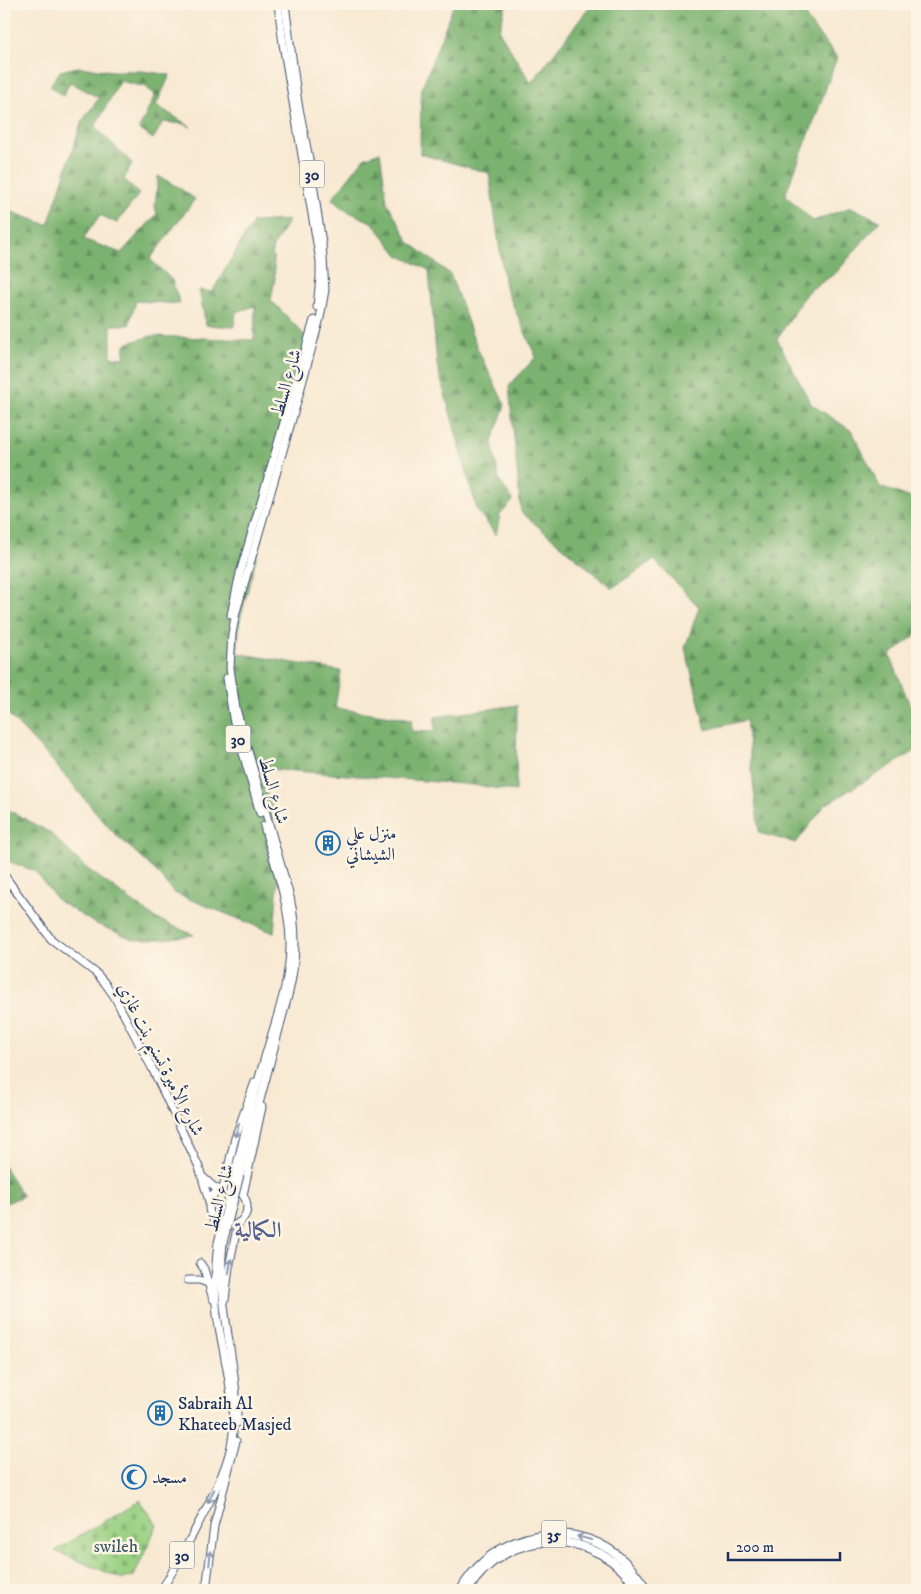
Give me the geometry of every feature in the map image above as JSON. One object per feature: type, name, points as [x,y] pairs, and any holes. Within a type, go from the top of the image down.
[{"type":"highway","name":"35","points":[[461,1590],[479,1565],[500,1550],[530,1537],[560,1534],[591,1540],[609,1550],[625,1561],[647,1590]]},
{"type":"highway","name":"35","points":[[468,1590],[482,1572],[499,1558],[524,1546],[548,1541],[570,1542],[600,1553],[625,1572],[638,1590]]},
{"type":"main road","points":[[273,4],[282,56],[287,66]]},
{"type":"main road","name":"شارع السلط","points":[[201,1518],[226,1462],[233,1432],[221,1312],[221,1243],[261,1068],[290,959],[290,928],[283,893],[232,713],[226,665],[231,612],[240,574],[293,397],[319,296],[320,261],[278,4]]},
{"type":"main road","name":"شارع السلط","points":[[237,1175],[294,971],[296,947],[295,926],[290,897],[236,709],[230,676],[232,634],[236,612],[320,318],[325,290],[322,243],[312,172],[298,103],[286,4]]},
{"type":"main road","points":[[290,4],[292,22],[291,45]]},
{"type":"main road","name":"شارع الأميرة تسنيم بنت غازي","points":[[4,875],[51,939],[96,973],[112,992],[152,1068],[202,1176],[210,1205]]},
{"type":"main road","points":[[221,1189],[234,1189],[243,1195],[247,1204],[247,1210],[238,1223],[232,1225],[221,1224],[211,1215],[210,1205],[214,1195],[221,1189],[241,1117],[261,1068]]},
{"type":"main road","points":[[243,1195],[265,1092],[266,1076]]},
{"type":"main road","name":"شارع الأميرة تسنيم بنت غازي","points":[[202,1176],[210,1185],[221,1189]]},
{"type":"main road","points":[[221,1312],[238,1223]]},
{"type":"main road","points":[[200,1263],[221,1312]]},
{"type":"main road","points":[[188,1280],[199,1280],[208,1283]]},
{"type":"main road","name":"شارع السلط","points":[[214,1526],[234,1453],[237,1431],[236,1400],[221,1312]]},
{"type":"main road","points":[[201,1518],[208,1518],[214,1526]]},
{"type":"main road","name":"30","points":[[161,1590],[201,1518]]},
{"type":"main road","name":"30","points":[[206,1590],[214,1526]]},
{"type":"green space","points":[[454,4],[506,4],[499,31],[531,83],[592,4],[802,4],[807,20],[837,57],[785,195],[813,221],[851,207],[880,221],[836,273],[807,292],[777,339],[811,404],[852,431],[880,487],[917,500],[917,634],[890,655],[917,723],[917,750],[825,805],[796,843],[759,833],[746,720],[706,730],[685,648],[699,607],[654,560],[612,588],[521,512],[509,386],[536,357],[505,287],[489,173],[420,154],[421,90]]},
{"type":"green space","points":[[78,67],[113,71],[142,71],[170,75],[156,105],[191,127],[185,124],[163,122],[153,139],[139,129],[155,95],[146,87],[120,81],[95,127],[132,163],[124,179],[139,194],[117,223],[100,215],[83,239],[121,253],[157,214],[155,206],[158,176],[195,199],[150,259],[172,280],[180,304],[136,301],[129,325],[111,325],[111,357],[124,358],[125,344],[151,336],[254,340],[255,306],[236,312],[234,327],[206,325],[199,290],[212,292],[253,222],[289,220],[272,249],[275,278],[271,300],[312,343],[240,620],[237,653],[341,671],[335,708],[412,719],[411,731],[435,732],[435,717],[517,705],[516,791],[464,784],[255,768],[271,804],[279,869],[274,933],[174,893],[156,871],[112,831],[48,756],[4,710],[4,209],[48,225],[82,121],[99,98],[70,82],[63,96],[50,86],[60,71]]},
{"type":"green space","points":[[380,152],[387,202],[409,242],[450,274],[478,350],[505,405],[492,442],[499,480],[513,501],[500,515],[496,535],[477,510],[437,365],[429,270],[398,255],[373,223],[343,209],[332,199],[364,158]]},
{"type":"green space","points":[[4,806],[49,832],[85,867],[155,918],[194,935],[163,939],[133,939],[94,923],[57,900],[35,871],[4,860]]},
{"type":"green space","points":[[4,1166],[23,1196],[4,1204]]},
{"type":"green space","name":"swileh","points":[[140,1500],[157,1525],[134,1576],[123,1579],[55,1551]]},
{"type":"place","name":"منزل علي الشيشاني","points":[[328,843]]},
{"type":"place","name":"Sabraih Al Khateeb Masjed","points":[[160,1413]]},
{"type":"place","name":"مسجد","points":[[134,1477]]},
{"type":"district","name":"الكمالية","points":[[258,1229]]}]
